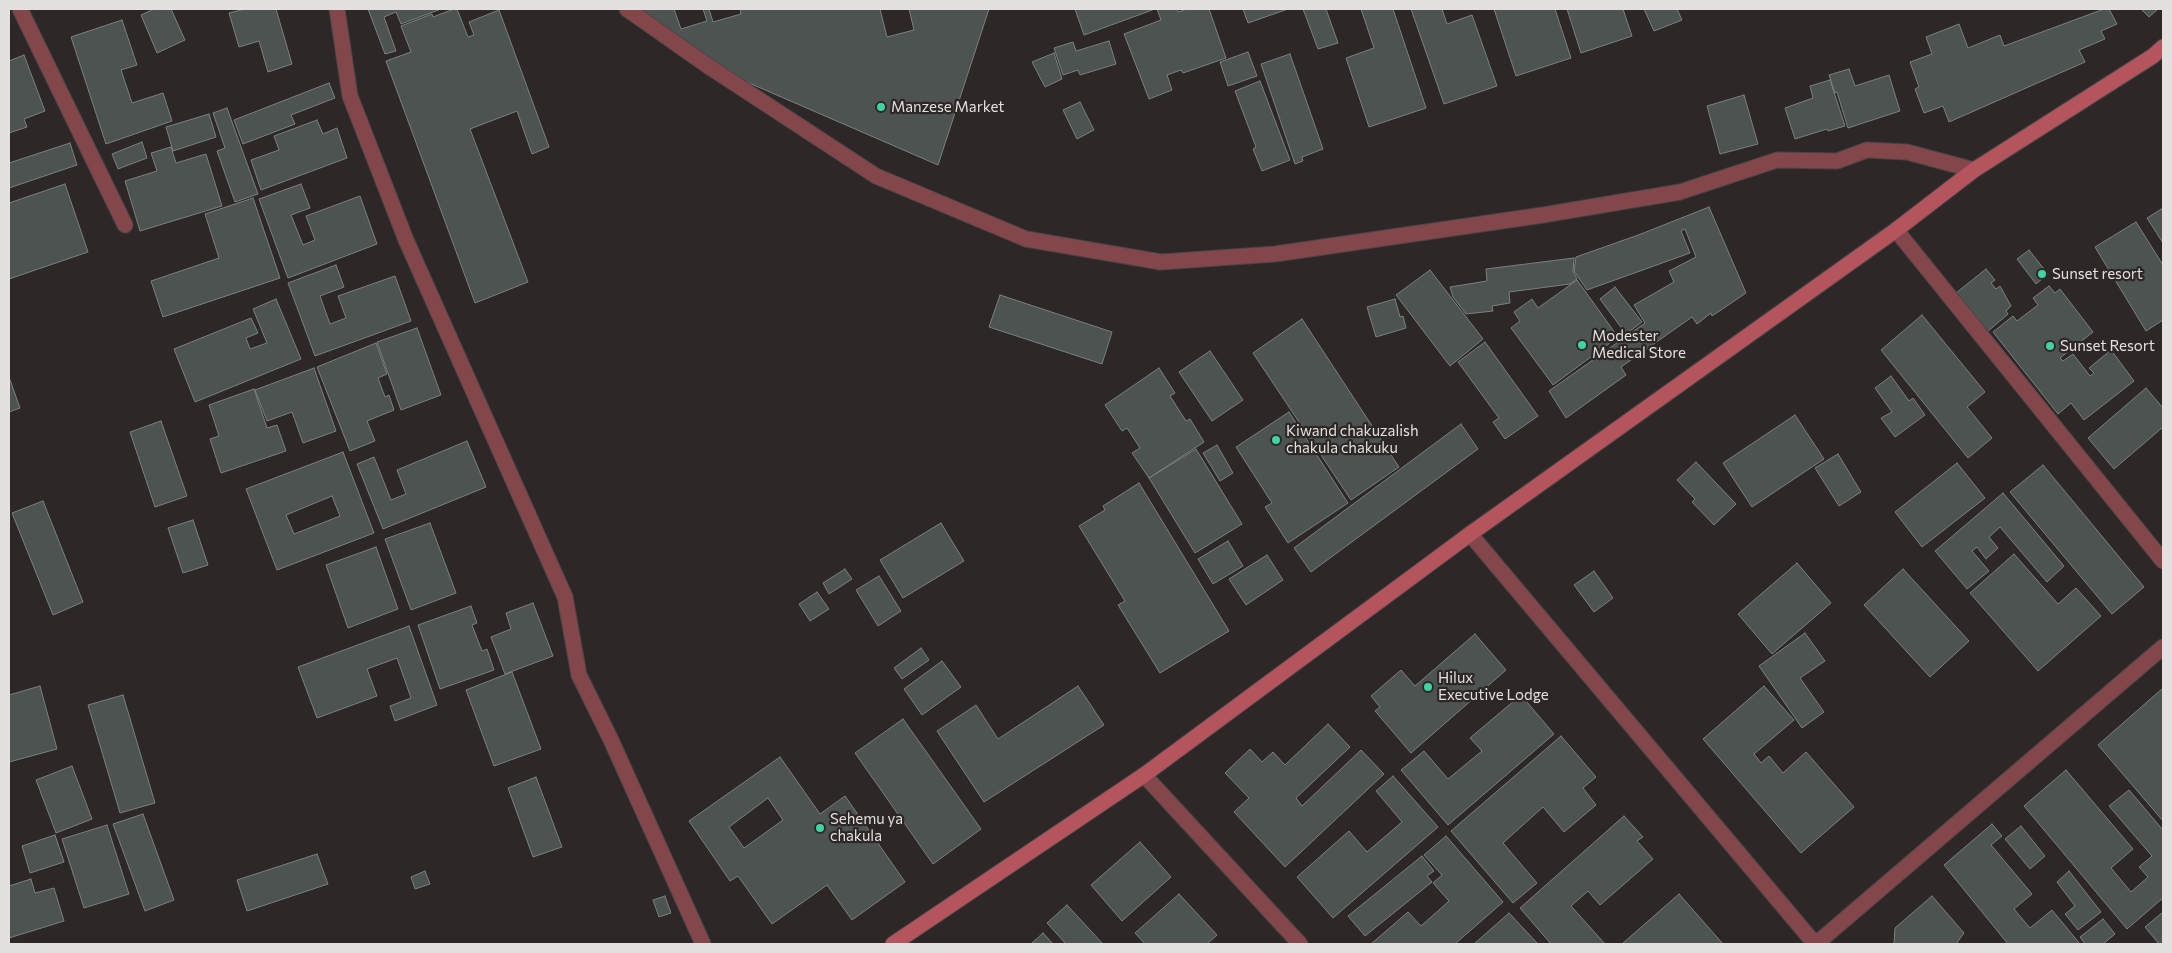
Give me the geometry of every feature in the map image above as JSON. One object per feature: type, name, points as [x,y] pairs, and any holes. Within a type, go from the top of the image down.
[{"type":"street","points":[[20,9],[126,225]]},
{"type":"street","points":[[337,9],[350,96],[406,240],[565,597],[579,675],[611,740],[703,944]]},
{"type":"street","points":[[627,9],[711,68],[876,176],[1026,239],[1160,262],[1275,254],[1543,215],[1680,192],[1778,160],[1837,160],[1867,150],[1908,152],[1974,170]]},
{"type":"street","points":[[893,944],[1144,775],[1470,534],[1896,230],[1974,170],[2153,56],[2163,47]]},
{"type":"street","points":[[1896,230],[2163,561]]},
{"type":"street","points":[[1470,534],[1816,944],[2163,647]]},
{"type":"street","points":[[1144,775],[1300,944]]},
{"type":"building","points":[[154,9],[171,9],[185,40],[157,53],[141,15]]},
{"type":"building","points":[[245,9],[276,9],[292,64],[268,72],[259,41],[239,47],[229,13]]},
{"type":"building","points":[[368,9],[441,9],[401,24],[396,12],[384,17],[396,51],[385,54]]},
{"type":"building","points":[[457,9],[468,37],[474,35],[469,22],[499,10],[549,147],[532,154],[517,111],[470,129],[528,282],[475,303],[386,61],[411,52],[401,26],[432,14],[433,17]]},
{"type":"building","name":"Manzese Market","points":[[618,9],[989,9],[938,165],[673,50]]},
{"type":"building","points":[[674,9],[703,9],[707,21],[681,29]]},
{"type":"building","points":[[709,9],[740,9],[741,14],[713,22]]},
{"type":"building","points":[[880,9],[909,9],[914,30],[887,37]]},
{"type":"building","points":[[1075,9],[1155,9],[1084,35]]},
{"type":"building","points":[[1157,9],[1177,9],[1178,12],[1187,9],[1209,9],[1226,58],[1183,73],[1181,70],[1167,75],[1172,90],[1149,99],[1124,34],[1161,20]]},
{"type":"building","points":[[1243,9],[1288,9],[1248,23]]},
{"type":"building","points":[[1303,9],[1326,9],[1338,43],[1318,49]]},
{"type":"building","points":[[1361,9],[1393,9],[1426,108],[1369,127],[1346,58],[1374,48]]},
{"type":"building","points":[[1411,9],[1442,9],[1447,24],[1472,15],[1497,86],[1444,104]]},
{"type":"building","points":[[1494,9],[1555,9],[1571,58],[1516,76]]},
{"type":"building","points":[[1567,9],[1623,9],[1632,36],[1581,53]]},
{"type":"building","points":[[1644,9],[1677,9],[1682,20],[1654,31]]},
{"type":"building","points":[[2104,9],[2109,9],[2117,24],[2101,31],[2105,39],[2079,50],[2085,62],[1949,122],[1943,106],[1924,113],[1915,89],[1919,87],[1910,62],[1932,54],[1926,37],[1959,24],[1968,48],[2000,35],[2004,46]]},
{"type":"building","points":[[2141,9],[2158,9],[2149,17]]},
{"type":"building","points":[[122,20],[137,65],[121,70],[132,103],[163,93],[172,121],[106,144],[71,37]]},
{"type":"building","points":[[1109,41],[1116,64],[1080,75],[1078,70],[1063,75],[1054,48],[1073,42],[1076,51]]},
{"type":"building","points":[[1248,52],[1257,76],[1228,86],[1220,62]]},
{"type":"building","points":[[1054,53],[1062,79],[1045,87],[1032,62]]},
{"type":"building","points":[[1290,54],[1323,149],[1302,157],[1303,161],[1295,164],[1261,64]]},
{"type":"building","points":[[24,55],[45,111],[24,119],[27,127],[9,133],[9,61]]},
{"type":"building","points":[[1849,69],[1855,86],[1889,75],[1900,111],[1848,128],[1837,92],[1835,93],[1829,75]]},
{"type":"building","points":[[1830,80],[1845,126],[1828,131],[1827,129],[1795,139],[1785,108],[1813,98],[1810,86]]},
{"type":"building","points":[[1260,81],[1290,160],[1262,171],[1253,149],[1256,147],[1235,91]]},
{"type":"building","points":[[329,83],[335,98],[291,115],[295,124],[243,144],[234,120]]},
{"type":"building","points":[[1744,95],[1758,144],[1720,154],[1707,106]]},
{"type":"building","points":[[1080,102],[1094,130],[1077,139],[1063,110]]},
{"type":"building","points":[[227,108],[258,194],[235,202],[217,151],[225,148],[213,113]]},
{"type":"building","points":[[209,114],[216,137],[173,151],[166,127]]},
{"type":"building","points":[[317,120],[323,134],[337,128],[347,158],[261,190],[251,160],[279,150],[274,136]]},
{"type":"building","points":[[142,142],[147,158],[118,169],[112,154]]},
{"type":"building","points":[[70,143],[77,165],[9,188],[9,163]]},
{"type":"building","points":[[171,147],[176,163],[206,154],[222,206],[140,231],[125,181],[157,171],[151,153]]},
{"type":"building","points":[[65,184],[88,252],[9,279],[9,203]]},
{"type":"building","points":[[301,184],[310,208],[291,215],[303,245],[315,240],[306,216],[360,196],[377,244],[288,278],[259,199]]},
{"type":"building","points":[[253,198],[280,278],[163,317],[151,281],[219,258],[205,214]]},
{"type":"building","points":[[1709,207],[1746,293],[1712,316],[1711,313],[1697,324],[1692,317],[1621,367],[1626,375],[1566,418],[1549,391],[1645,323],[1634,305],[1674,282],[1669,271],[1696,257],[1685,229],[1681,231],[1690,253],[1587,290],[1574,271],[1576,257]]},
{"type":"building","points":[[2163,208],[2163,243],[2147,218]]},
{"type":"building","points":[[2136,222],[2163,265],[2163,320],[2146,331],[2095,247]]},
{"type":"building","points":[[2029,250],[2048,274],[2036,284],[2017,259]]},
{"type":"building","points":[[1574,258],[1573,271],[1577,279],[1570,284],[1509,292],[1510,303],[1492,306],[1493,311],[1466,314],[1453,297],[1450,287],[1487,281],[1486,269]]},
{"type":"building","points":[[336,265],[344,287],[320,296],[330,324],[346,318],[338,296],[395,276],[411,321],[315,356],[288,283]]},
{"type":"building","points":[[1986,269],[1995,280],[1991,283],[1996,289],[2000,286],[2011,306],[2006,311],[2008,314],[1987,332],[1956,293]]},
{"type":"building","points":[[1430,270],[1483,339],[1450,366],[1396,295]]},
{"type":"building","points":[[1577,280],[1618,337],[1553,385],[1511,328],[1520,321],[1514,312],[1532,299],[1538,308]]},
{"type":"building","points":[[2049,286],[2055,293],[2060,289],[2093,332],[2060,358],[2063,361],[2073,354],[2090,376],[2094,373],[2089,368],[2111,350],[2134,381],[2084,420],[2071,403],[2058,414],[1993,332],[2013,316],[2017,321],[2038,305],[2033,298]]},
{"type":"building","points":[[1615,287],[1642,322],[1626,334],[1600,299]]},
{"type":"building","points":[[1000,295],[1112,332],[1102,364],[989,327]]},
{"type":"building","points":[[276,299],[301,359],[195,402],[174,349],[251,318],[258,333],[246,338],[250,349],[267,343],[253,309]]},
{"type":"building","points":[[1395,299],[1400,317],[1403,316],[1406,328],[1376,337],[1367,307]]},
{"type":"building","points":[[1922,315],[1985,392],[1967,407],[1992,438],[1968,458],[1881,350]]},
{"type":"building","points":[[1302,319],[1399,467],[1351,500],[1253,353]]},
{"type":"building","points":[[417,328],[441,395],[401,410],[377,342]]},
{"type":"building","points":[[1485,342],[1538,416],[1505,439],[1493,422],[1499,418],[1458,362]]},
{"type":"building","points":[[376,343],[387,374],[378,378],[385,397],[389,395],[394,410],[367,421],[375,441],[350,451],[317,367]]},
{"type":"building","points":[[1210,351],[1243,400],[1212,421],[1179,372]]},
{"type":"building","points":[[314,368],[336,431],[303,443],[292,412],[267,421],[255,390]]},
{"type":"building","points":[[1159,368],[1175,393],[1170,396],[1186,421],[1190,419],[1204,442],[1149,478],[1132,453],[1140,448],[1127,428],[1122,431],[1105,405]]},
{"type":"building","points":[[1891,376],[1909,401],[1913,398],[1925,415],[1895,437],[1881,418],[1892,412],[1875,388]]},
{"type":"building","points":[[9,377],[20,408],[9,412]]},
{"type":"building","points":[[2146,388],[2163,408],[2163,427],[2114,469],[2088,438]]},
{"type":"building","points":[[254,389],[267,428],[277,425],[286,451],[221,473],[210,439],[219,436],[209,405]]},
{"type":"building","points":[[1289,412],[1348,503],[1288,543],[1265,507],[1272,503],[1236,447]]},
{"type":"building","points":[[1795,415],[1824,459],[1752,507],[1723,463]]},
{"type":"building","points":[[161,421],[187,496],[155,507],[130,432]]},
{"type":"building","points":[[1461,424],[1478,449],[1311,572],[1294,548]]},
{"type":"building","points":[[467,441],[486,487],[383,529],[357,464],[374,457],[391,500],[406,494],[397,470]]},
{"type":"building","points":[[1217,445],[1233,473],[1220,481],[1203,453]]},
{"type":"building","points":[[1196,449],[1242,524],[1195,553],[1149,478]]},
{"type":"building","points":[[343,452],[374,533],[277,570],[246,489]],"holes":[[[332,496],[340,516],[294,534],[286,515]]]},
{"type":"building","points":[[1838,454],[1861,492],[1839,506],[1815,468]]},
{"type":"building","points":[[1696,462],[1736,504],[1714,525],[1692,502],[1695,499],[1677,480]]},
{"type":"building","points":[[1957,463],[1985,498],[1922,547],[1895,512]]},
{"type":"building","points":[[2043,465],[2144,587],[2112,614],[2010,492]]},
{"type":"building","points":[[1139,483],[1229,631],[1160,673],[1118,605],[1125,601],[1079,526],[1105,510],[1103,506]]},
{"type":"building","points":[[2003,493],[2064,566],[2047,582],[2000,527],[1989,537],[1998,548],[1986,559],[1977,547],[1972,551],[1989,571],[1967,589],[1935,551]]},
{"type":"building","points":[[43,501],[83,602],[53,615],[12,513]]},
{"type":"building","points":[[193,520],[208,565],[183,573],[168,528]]},
{"type":"building","points":[[430,523],[456,593],[411,610],[385,539]]},
{"type":"building","points":[[941,523],[964,561],[903,598],[880,560]]},
{"type":"building","points":[[1228,541],[1243,566],[1213,584],[1198,559]]},
{"type":"building","points":[[376,547],[398,609],[348,628],[326,565]]},
{"type":"building","points":[[2014,554],[2058,604],[2076,588],[2101,616],[2038,671],[1970,593]]},
{"type":"building","points":[[1267,555],[1283,580],[1246,605],[1229,579]]},
{"type":"building","points":[[1797,563],[1831,603],[1772,654],[1738,614]]},
{"type":"building","points":[[845,569],[852,579],[829,594],[823,583]]},
{"type":"building","points":[[1903,569],[1969,641],[1930,677],[1864,605]]},
{"type":"building","points":[[1594,571],[1613,598],[1594,612],[1574,585]]},
{"type":"building","points":[[879,576],[901,611],[878,626],[856,590]]},
{"type":"building","points":[[817,592],[829,609],[810,621],[799,604]]},
{"type":"building","points":[[533,603],[553,656],[505,674],[491,637],[511,629],[506,613]]},
{"type":"building","points":[[471,606],[477,623],[472,625],[482,651],[487,649],[494,670],[440,689],[418,625]]},
{"type":"building","points":[[409,626],[437,705],[395,721],[390,706],[411,698],[397,658],[367,669],[377,696],[317,718],[298,667]]},
{"type":"building","points":[[1805,633],[1825,661],[1800,678],[1824,712],[1802,728],[1759,666]]},
{"type":"building","points":[[1475,634],[1506,670],[1411,753],[1375,711],[1380,707],[1371,696],[1401,670],[1415,686]]},
{"type":"building","points":[[921,648],[929,660],[902,679],[894,668]]},
{"type":"building","points":[[942,661],[961,687],[922,715],[904,689]]},
{"type":"building","points":[[512,672],[541,749],[494,766],[466,690]]},
{"type":"building","points":[[40,686],[57,749],[9,762],[9,695]]},
{"type":"building","points":[[1078,686],[1104,725],[984,802],[937,731],[976,705],[998,739]]},
{"type":"building","points":[[1764,686],[1794,720],[1754,754],[1761,763],[1769,756],[1783,773],[1806,752],[1854,807],[1801,853],[1703,739]]},
{"type":"building","points":[[2163,688],[2163,821],[2098,745]]},
{"type":"building","points":[[123,695],[155,803],[120,813],[88,705]]},
{"type":"building","points":[[1521,695],[1554,734],[1448,825],[1401,770],[1424,751],[1448,779],[1482,751],[1470,738]]},
{"type":"building","points":[[903,719],[981,829],[933,864],[855,753]]},
{"type":"building","points":[[1328,724],[1350,747],[1296,798],[1302,806],[1361,750],[1384,774],[1285,867],[1234,812],[1249,798],[1225,773],[1250,749],[1262,762],[1273,752],[1285,765]]},
{"type":"building","points":[[1561,736],[1596,777],[1583,788],[1596,805],[1564,832],[1543,807],[1503,843],[1537,883],[1513,903],[1451,831]]},
{"type":"building","points":[[780,757],[820,814],[845,796],[905,882],[852,920],[827,885],[772,924],[738,876],[730,881],[689,821]],"holes":[[[768,798],[783,820],[744,848],[729,827]]]},
{"type":"building","points":[[72,766],[92,819],[56,833],[36,780]]},
{"type":"building","points":[[2066,770],[2133,849],[2111,868],[2131,892],[2148,877],[2139,867],[2152,856],[2109,806],[2129,790],[2163,830],[2163,898],[2127,929],[2024,806]]},
{"type":"building","points":[[1393,776],[1438,827],[1333,918],[1297,877],[1349,831],[1367,852],[1402,822],[1376,791]]},
{"type":"building","points":[[536,777],[562,847],[533,857],[508,788]]},
{"type":"building","points":[[143,814],[174,900],[145,911],[113,824]]},
{"type":"building","points":[[1624,816],[1643,837],[1637,841],[1653,859],[1600,905],[1588,891],[1571,906],[1605,944],[1551,944],[1520,908]]},
{"type":"building","points":[[1992,824],[2002,836],[1991,845],[2032,894],[2014,909],[2030,928],[2052,910],[2080,944],[2008,944],[1944,865]]},
{"type":"building","points":[[107,825],[129,894],[84,908],[62,839]]},
{"type":"building","points":[[2021,826],[2045,856],[2030,869],[2005,839]]},
{"type":"building","points":[[55,835],[64,862],[30,873],[22,846]]},
{"type":"building","points":[[1446,836],[1503,902],[1455,944],[1371,944],[1408,912],[1421,926],[1449,901],[1433,883],[1442,875],[1424,855]]},
{"type":"building","points":[[1140,842],[1171,877],[1122,921],[1091,885]]},
{"type":"building","points":[[317,854],[328,884],[247,911],[237,880]]},
{"type":"building","points":[[1422,856],[1434,871],[1427,876],[1432,882],[1365,936],[1348,916]]},
{"type":"building","points":[[425,871],[430,884],[415,889],[411,877]]},
{"type":"building","points":[[2069,871],[2101,912],[2078,930],[2065,914],[2075,906],[2057,882]]},
{"type":"building","points":[[31,879],[35,893],[54,888],[64,921],[9,938],[9,886]]},
{"type":"building","points":[[1179,894],[1217,935],[1207,944],[1145,944],[1135,933]]},
{"type":"building","points":[[1679,894],[1723,944],[1622,944]]},
{"type":"building","points":[[665,896],[671,913],[659,917],[653,900]]},
{"type":"building","points":[[1932,896],[1964,933],[1956,944],[1894,944],[1895,928]]},
{"type":"building","points":[[1067,905],[1103,944],[1066,944],[1047,923]]},
{"type":"building","points":[[2163,912],[2163,944],[2159,944],[2145,927]]},
{"type":"building","points":[[1509,913],[1538,944],[1474,944]]},
{"type":"building","points":[[2103,919],[2115,934],[2103,944],[2085,944],[2080,937]]},
{"type":"building","points":[[1043,933],[1053,944],[1031,944]]},
{"type":"place","name":"Manzese Market","points":[[881,107]]},
{"type":"place","name":"Sunset resort","points":[[2042,274]]},
{"type":"place","name":"Modester Medical Store","points":[[1582,345]]},
{"type":"place","name":"Sunset Resort","points":[[2050,346]]},
{"type":"place","name":"Kiwand chakuzalish chakula chakuku","points":[[1276,440]]},
{"type":"place","name":"Hilux Executive Lodge","points":[[1428,687]]},
{"type":"place","name":"Sehemu ya chakula","points":[[820,828]]}]
